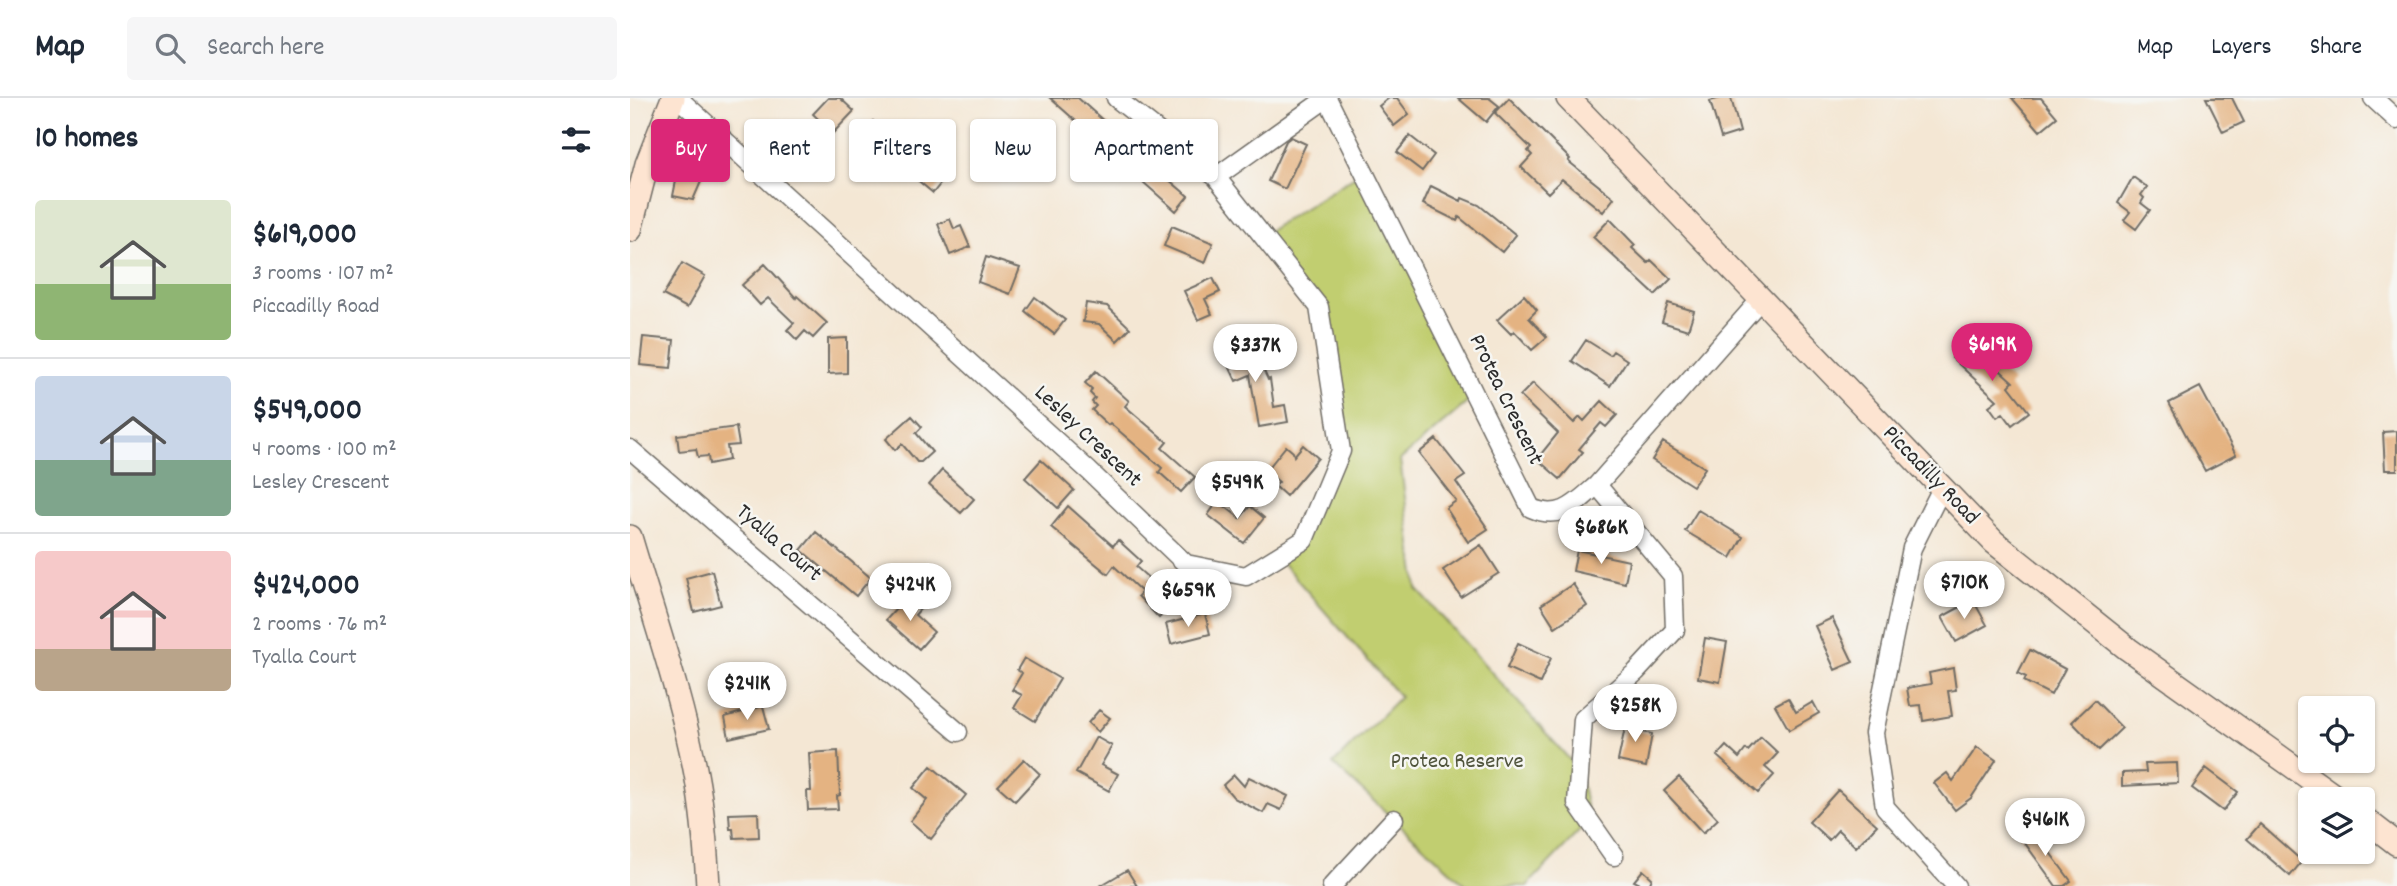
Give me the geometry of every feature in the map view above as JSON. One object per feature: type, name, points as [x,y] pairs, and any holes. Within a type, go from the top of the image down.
[{"type":"main road","points":[[630,230],[647,164],[676,98]]},
{"type":"main road","name":"Piccadilly Road","points":[[1568,98],[1994,542],[2128,649],[2322,787]]},
{"type":"main road","points":[[630,537],[689,739],[706,842],[708,886]]},
{"type":"main road","points":[[2375,827],[2397,844]]},
{"type":"street","name":"Lesley Crescent","points":[[676,98],[1089,471],[1186,564],[1246,576],[1304,540],[1341,451],[1319,307],[1218,180]]},
{"type":"street","name":"Lesley Crescent","points":[[1116,98],[1143,119]]},
{"type":"street","points":[[1218,176],[1326,98]]},
{"type":"street","name":"Protea Crescent","points":[[1326,98],[1531,508],[1545,514],[1568,510],[1597,485],[1761,299]]},
{"type":"street","points":[[2373,98],[2397,120]]},
{"type":"street","name":"Tyalla Court","points":[[630,449],[958,732]]},
{"type":"street","points":[[1597,485],[1673,576],[1675,630],[1636,672],[1583,719],[1577,803],[1614,856]]},
{"type":"street","points":[[1942,488],[1912,548],[1874,733],[1885,807],[1956,886]]},
{"type":"street","points":[[1332,886],[1394,818]]},
{"type":"green space","name":"Protea Reserve","points":[[1363,171],[1475,396],[1400,460],[1417,589],[1579,770],[1589,821],[1527,886],[1467,886],[1333,764],[1400,697],[1277,557],[1304,540],[1341,450],[1319,308],[1262,235]]},
{"type":"building","points":[[828,98],[840,98],[854,111],[835,131],[835,119],[818,119],[813,114]]},
{"type":"building","points":[[1050,98],[1078,98],[1102,119],[1074,119]]},
{"type":"building","points":[[1389,98],[1397,98],[1409,114],[1394,126],[1379,106]]},
{"type":"building","points":[[1458,98],[1489,98],[1499,106],[1486,122]]},
{"type":"building","points":[[1509,98],[1570,159],[1568,161],[1614,198],[1603,212],[1562,179],[1548,193],[1521,167],[1532,155],[1528,151],[1531,148],[1495,113]]},
{"type":"building","points":[[1731,98],[1740,132],[1721,138],[1710,101]]},
{"type":"building","points":[[2012,98],[2041,98],[2057,117],[2040,131]]},
{"type":"building","points":[[2206,98],[2232,98],[2244,122],[2223,132]]},
{"type":"building","points":[[1410,136],[1434,155],[1422,171],[1397,152]]},
{"type":"building","points":[[1291,137],[1306,144],[1285,189],[1268,181],[1286,141]]},
{"type":"building","points":[[2133,177],[2147,187],[2141,195],[2144,198],[2141,203],[2150,210],[2136,229],[2124,220],[2130,212],[2118,203]]},
{"type":"building","points":[[676,182],[701,182],[693,200],[673,196]]},
{"type":"building","points":[[920,182],[942,182],[933,193]]},
{"type":"building","points":[[1143,182],[1172,182],[1188,196],[1176,211]]},
{"type":"building","points":[[1431,186],[1461,201],[1462,198],[1479,205],[1516,235],[1502,252],[1459,217],[1457,221],[1423,204]]},
{"type":"building","points":[[950,219],[954,229],[961,226],[970,247],[950,255],[938,224]]},
{"type":"building","points":[[1610,219],[1635,245],[1632,248],[1648,263],[1651,260],[1671,279],[1655,295],[1593,237]]},
{"type":"building","points":[[1172,226],[1213,243],[1205,263],[1164,246]]},
{"type":"building","points":[[986,257],[1020,268],[1010,294],[978,282]]},
{"type":"building","points":[[682,263],[705,276],[687,308],[663,295]]},
{"type":"building","points":[[765,264],[796,298],[797,296],[827,323],[813,338],[805,331],[797,340],[787,330],[794,323],[768,298],[760,305],[742,285]]},
{"type":"building","points":[[1213,278],[1220,292],[1205,299],[1212,314],[1198,320],[1184,291]]},
{"type":"building","points":[[1524,295],[1537,310],[1529,318],[1547,337],[1532,350],[1514,331],[1511,334],[1497,320]]},
{"type":"building","points":[[1035,297],[1065,320],[1054,334],[1025,311]]},
{"type":"building","points":[[1086,303],[1107,306],[1130,328],[1117,341],[1099,324],[1083,322]]},
{"type":"building","points":[[1668,303],[1694,311],[1688,330],[1662,322]]},
{"type":"building","points":[[643,337],[674,340],[671,368],[640,365]]},
{"type":"building","points":[[1233,337],[1245,361],[1257,356],[1268,380],[1270,379],[1274,407],[1285,405],[1288,422],[1259,427],[1250,375],[1236,381],[1219,344]]},
{"type":"building","points":[[847,338],[847,373],[828,374],[828,339]]},
{"type":"building","points":[[1586,340],[1610,355],[1613,351],[1627,360],[1610,386],[1572,361]]},
{"type":"building","points":[[1968,341],[2013,382],[2009,386],[2029,412],[2012,425],[2003,413],[1997,417],[1989,406],[1997,400],[1952,358]]},
{"type":"building","points":[[1096,371],[1129,401],[1125,406],[1167,442],[1162,448],[1195,477],[1181,492],[1159,472],[1162,468],[1092,410],[1096,406],[1092,402],[1095,398],[1090,393],[1092,389],[1085,383]]},
{"type":"building","points":[[1533,383],[1574,423],[1580,417],[1584,421],[1602,401],[1617,415],[1606,427],[1601,423],[1579,449],[1583,452],[1560,479],[1537,459],[1558,433],[1520,396]]},
{"type":"building","points":[[2200,387],[2236,455],[2205,471],[2169,403]]},
{"type":"building","points":[[912,416],[922,427],[916,433],[932,452],[921,462],[917,462],[902,444],[895,450],[886,439]]},
{"type":"building","points":[[736,427],[739,445],[727,446],[729,460],[709,464],[708,456],[698,457],[696,449],[679,451],[677,435]]},
{"type":"building","points":[[2397,431],[2397,470],[2385,470],[2383,432]]},
{"type":"building","points":[[1436,439],[1465,476],[1456,482],[1488,529],[1468,542],[1446,508],[1456,501],[1419,453]]},
{"type":"building","points":[[1663,442],[1705,468],[1693,486],[1652,460]]},
{"type":"building","points":[[1303,445],[1318,458],[1286,496],[1275,486],[1279,482],[1266,471],[1286,446],[1294,456]]},
{"type":"building","points":[[1041,460],[1074,490],[1058,508],[1025,478]]},
{"type":"building","points":[[942,470],[974,499],[961,513],[929,485]]},
{"type":"building","points":[[1218,501],[1240,518],[1250,506],[1264,518],[1244,543],[1208,515]]},
{"type":"building","points":[[1068,506],[1113,546],[1118,540],[1141,561],[1136,567],[1153,582],[1162,573],[1175,586],[1164,598],[1172,606],[1159,618],[1138,596],[1142,592],[1114,566],[1108,574],[1051,527]]},
{"type":"building","points":[[1698,510],[1743,537],[1731,558],[1685,531]]},
{"type":"building","points":[[816,532],[871,578],[856,596],[801,550]]},
{"type":"building","points":[[1481,545],[1499,573],[1461,597],[1443,570]]},
{"type":"building","points":[[1577,550],[1629,561],[1625,583],[1573,571]]},
{"type":"building","points":[[712,571],[721,605],[694,612],[686,578]]},
{"type":"building","points":[[1573,584],[1587,606],[1555,627],[1541,605]]},
{"type":"building","points":[[908,596],[922,607],[915,615],[934,632],[919,649],[886,620]]},
{"type":"building","points":[[1973,600],[1987,625],[1956,642],[1942,617]]},
{"type":"building","points":[[1205,614],[1210,634],[1171,644],[1166,624]]},
{"type":"building","points":[[1832,618],[1853,662],[1835,670],[1815,626]]},
{"type":"building","points":[[1705,638],[1727,642],[1720,682],[1698,678]]},
{"type":"building","points":[[1518,643],[1551,658],[1540,683],[1507,668]]},
{"type":"building","points":[[2030,650],[2065,669],[2051,695],[2024,681],[2026,677],[2018,673]]},
{"type":"building","points":[[1024,658],[1060,679],[1035,721],[1014,708],[1022,695],[1012,690],[1022,673],[1017,670]]},
{"type":"building","points":[[1953,668],[1956,690],[1948,691],[1952,716],[1923,721],[1921,705],[1910,706],[1907,688],[1931,684],[1929,673]]},
{"type":"building","points":[[1788,698],[1796,712],[1813,702],[1819,713],[1789,730],[1775,705]]},
{"type":"building","points":[[2095,700],[2122,728],[2099,750],[2072,722]]},
{"type":"building","points":[[763,706],[769,729],[729,738],[725,717]]},
{"type":"building","points":[[1099,710],[1110,718],[1098,732],[1088,723]]},
{"type":"building","points":[[1627,718],[1641,720],[1638,731],[1652,734],[1646,767],[1618,761]]},
{"type":"building","points":[[1096,737],[1112,746],[1101,765],[1118,774],[1109,791],[1076,773]]},
{"type":"building","points":[[1761,737],[1778,753],[1765,767],[1774,775],[1758,793],[1717,756],[1726,746],[1739,758]]},
{"type":"building","points":[[1977,747],[1996,760],[1971,798],[1955,810],[1934,783],[1947,773],[1953,781]]},
{"type":"building","points":[[838,751],[838,809],[808,810],[807,791],[811,791],[809,753]]},
{"type":"building","points":[[1024,759],[1040,774],[1015,801],[998,786]]},
{"type":"building","points":[[2177,763],[2178,783],[2122,786],[2122,773],[2146,772],[2145,764]]},
{"type":"building","points":[[931,766],[966,795],[931,839],[910,821],[927,800],[913,788]]},
{"type":"building","points":[[2206,768],[2238,792],[2223,811],[2192,788]]},
{"type":"building","points":[[1234,775],[1244,786],[1249,777],[1288,796],[1281,810],[1268,804],[1263,813],[1234,798],[1223,785]]},
{"type":"building","points":[[1679,777],[1718,819],[1703,833],[1664,791]]},
{"type":"building","points":[[1838,790],[1877,825],[1856,847],[1838,830],[1829,840],[1809,822]]},
{"type":"building","points":[[758,813],[759,837],[734,838],[729,814]]},
{"type":"building","points":[[2260,824],[2298,857],[2300,864],[2290,876],[2247,839]]},
{"type":"building","points":[[2031,827],[2071,881],[2064,886],[2056,886],[2019,835]]},
{"type":"building","points":[[1127,870],[1137,886],[1100,886]]},
{"type":"building","points":[[1643,870],[1652,878],[1649,886],[1634,881]]}]
